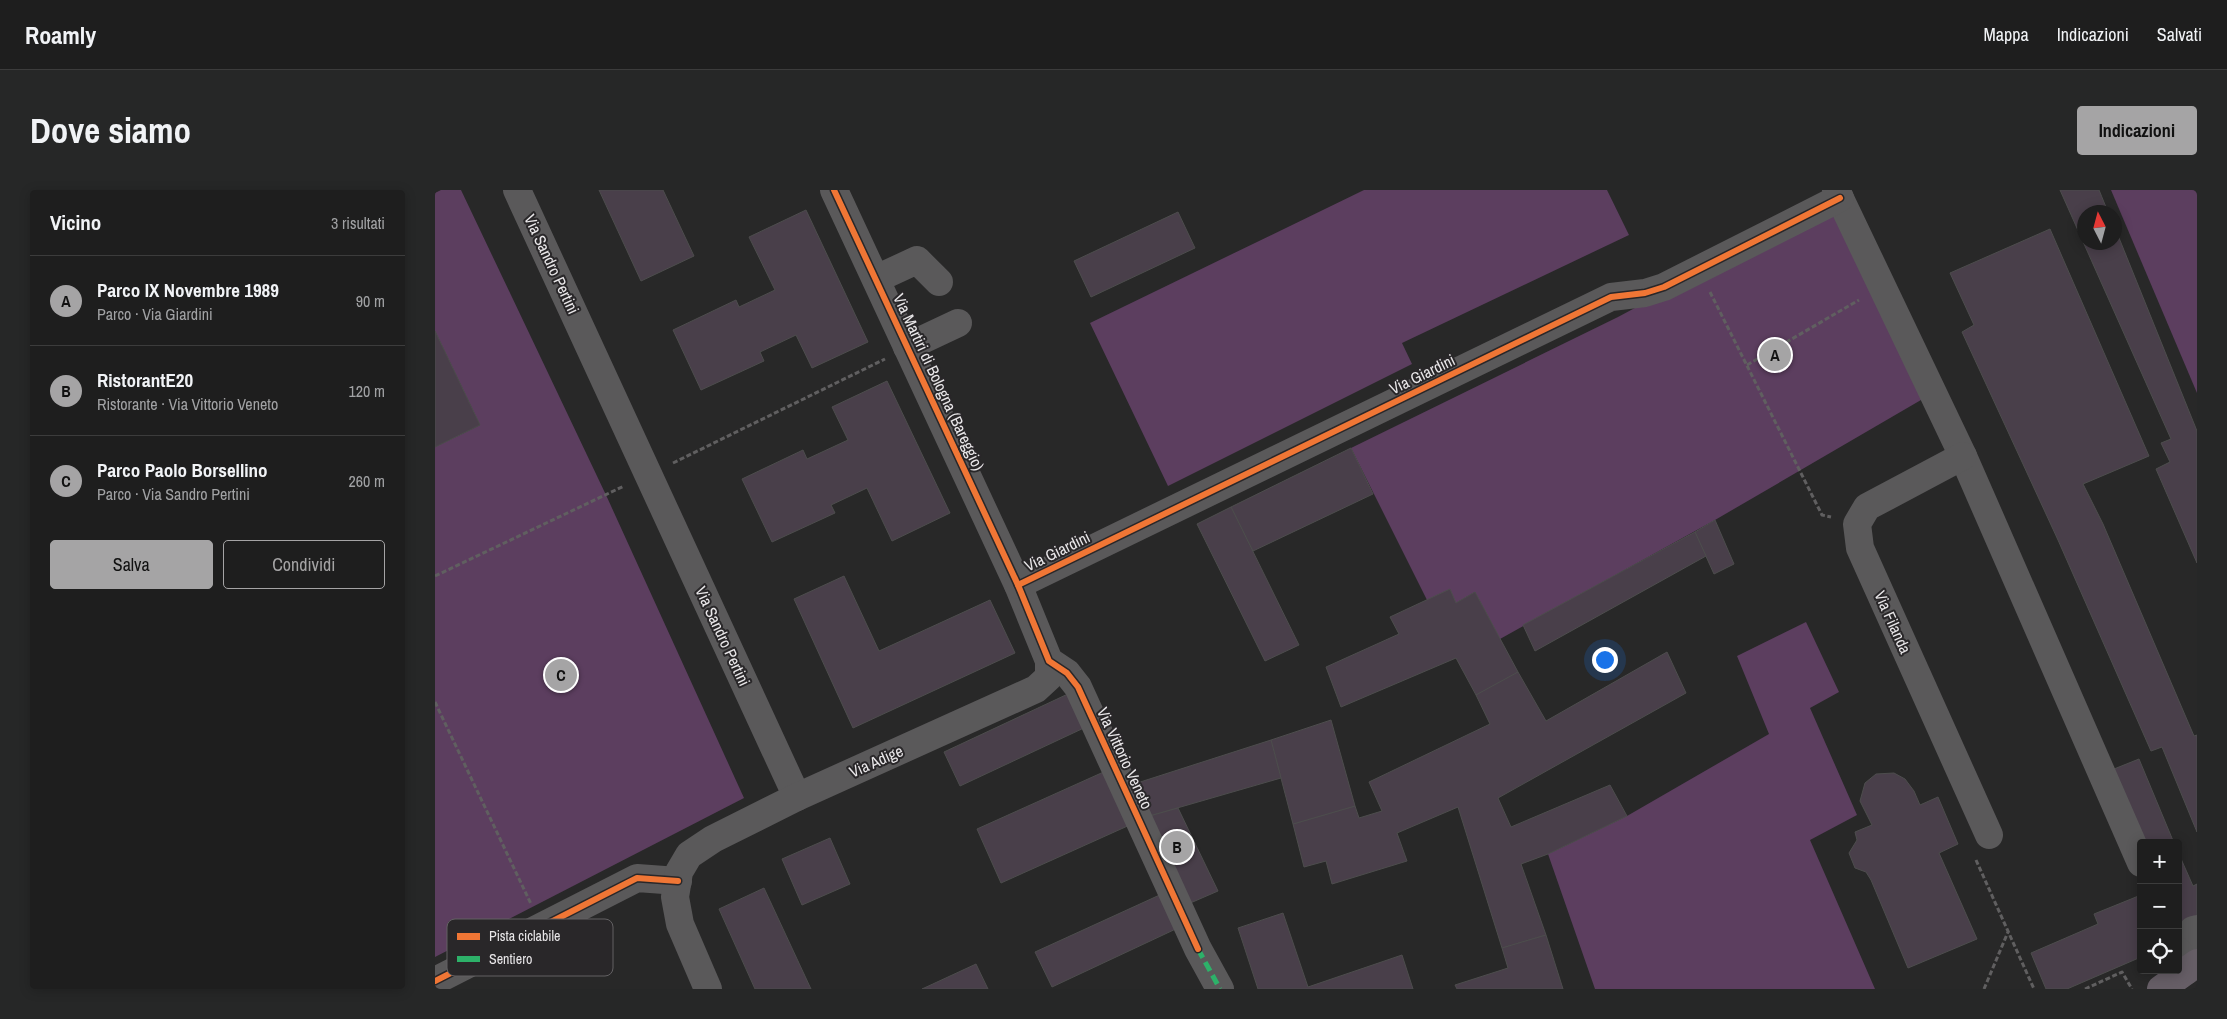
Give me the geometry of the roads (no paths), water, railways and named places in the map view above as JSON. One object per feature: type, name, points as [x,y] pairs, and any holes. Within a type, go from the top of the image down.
[{"type":"main road","points":[[2161,989],[2188,971]]},
{"type":"street","name":"Via Sandro Pertini","points":[[517,190],[797,797]]},
{"type":"street","name":"Via Martiri di Bologna (Bareggio)","points":[[835,190],[1018,585]]},
{"type":"street","points":[[1838,194],[1963,456],[2137,854]]},
{"type":"street","name":"Via Giardini","points":[[1018,585],[1611,297],[1645,294],[1698,270],[1838,194]]},
{"type":"street","points":[[876,279],[917,260],[939,282]]},
{"type":"street","points":[[907,347],[958,323]]},
{"type":"street","name":"Via Filanda","points":[[1963,456],[1867,507],[1857,524],[1860,548],[1989,835]]},
{"type":"street","points":[[1018,585],[1049,661]]},
{"type":"street","name":"Via Adige","points":[[678,881],[679,872],[689,855],[713,839],[797,797],[1036,689],[1049,677],[1049,661]]},
{"type":"street","name":"Via Vittorio Veneto","points":[[1049,661],[1067,672],[1077,687],[1198,949],[1220,989]]},
{"type":"street","points":[[558,919],[637,878],[678,881],[675,897],[680,924],[708,989]]},
{"type":"street","points":[[2197,929],[2193,930],[2197,938]]},
{"type":"street","points":[[435,981],[447,975]]},
{"type":"place","name":"Parco IX Novembre 1989","points":[[1775,355]]},
{"type":"place","name":"Parco Paolo Borsellino","points":[[561,675]]},
{"type":"place","name":"RistorantE20","points":[[1177,847]]}]
